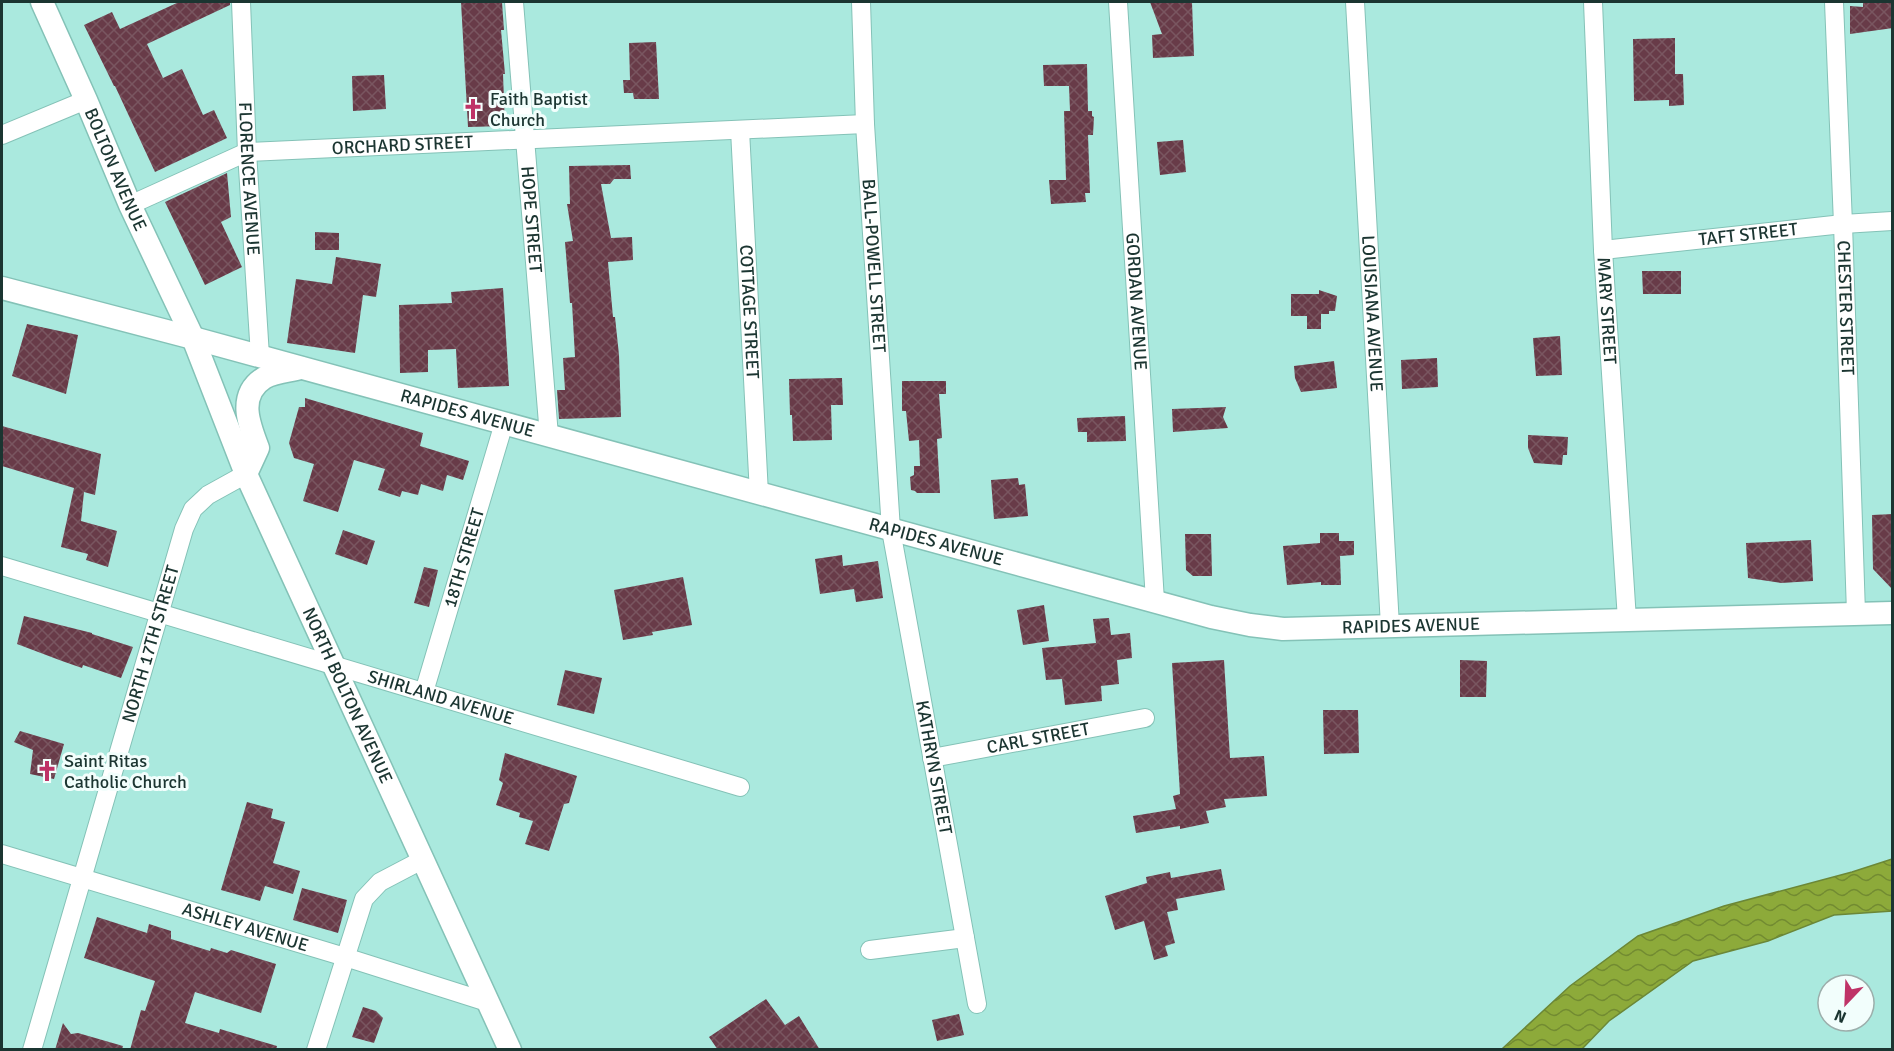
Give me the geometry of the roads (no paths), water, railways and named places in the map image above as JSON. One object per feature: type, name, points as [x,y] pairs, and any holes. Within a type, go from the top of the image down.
[{"type":"main road","name":"BOLTON AVENUE","points":[[42,2],[130,205],[193,338]]},
{"type":"main road","name":"RAPIDES AVENUE","points":[[2,288],[260,356],[1211,617],[1250,625],[1282,629],[1893,613]]},
{"type":"main road","name":"NORTH BOLTON AVENUE","points":[[193,338],[246,474],[510,1050]]},
{"type":"main road","points":[[246,474],[258,448],[247,417],[246,401],[255,386],[265,377],[302,368]]},
{"type":"street","name":"FLORENCE AVENUE","points":[[241,2],[247,152],[260,356]]},
{"type":"street","name":"HOPE STREET","points":[[514,2],[549,436]]},
{"type":"street","name":"BALL-POWELL STREET","points":[[861,2],[865,124],[891,530]]},
{"type":"street","name":"GORDAN AVENUE","points":[[1118,2],[1155,601]]},
{"type":"street","name":"LOUISIANA AVENUE","points":[[1355,2],[1390,626]]},
{"type":"street","name":"MARY STREET","points":[[1593,2],[1603,250],[1627,620]]},
{"type":"street","name":"CHESTER STREET","points":[[1834,2],[1856,613]]},
{"type":"street","points":[[2,135],[86,100]]},
{"type":"street","name":"ORCHARD STREET","points":[[130,205],[247,152],[865,124]]},
{"type":"street","name":"COTTAGE STREET","points":[[740,130],[759,494]]},
{"type":"street","name":"TAFT STREET","points":[[1603,250],[1843,224],[1893,221]]},
{"type":"street","name":"18TH STREET","points":[[424,692],[504,423]]},
{"type":"street","name":"NORTH 17TH STREET","points":[[32,1050],[184,529],[193,509],[208,495],[246,474]]},
{"type":"street","name":"KATHRYN STREET","points":[[891,530],[977,1004]]},
{"type":"street","name":"SHIRLAND AVENUE","points":[[2,566],[740,787]]},
{"type":"street","name":"CARL STREET","points":[[932,758],[1145,718]]},
{"type":"street","name":"ASHLEY AVENUE","points":[[2,854],[487,1002]]},
{"type":"street","points":[[316,1050],[364,899],[380,882],[422,860]]},
{"type":"street","points":[[870,950],[965,938]]},
{"type":"water","points":[[1892,859],[1892,911],[1834,915],[1768,941],[1693,961],[1609,1021],[1582,1049],[1502,1049],[1570,986],[1638,936],[1724,906]]},
{"type":"place","name":"Faith Baptist Church","points":[[473,109]]},
{"type":"place","name":"Saint Ritas Catholic Church","points":[[47,771]]}]
